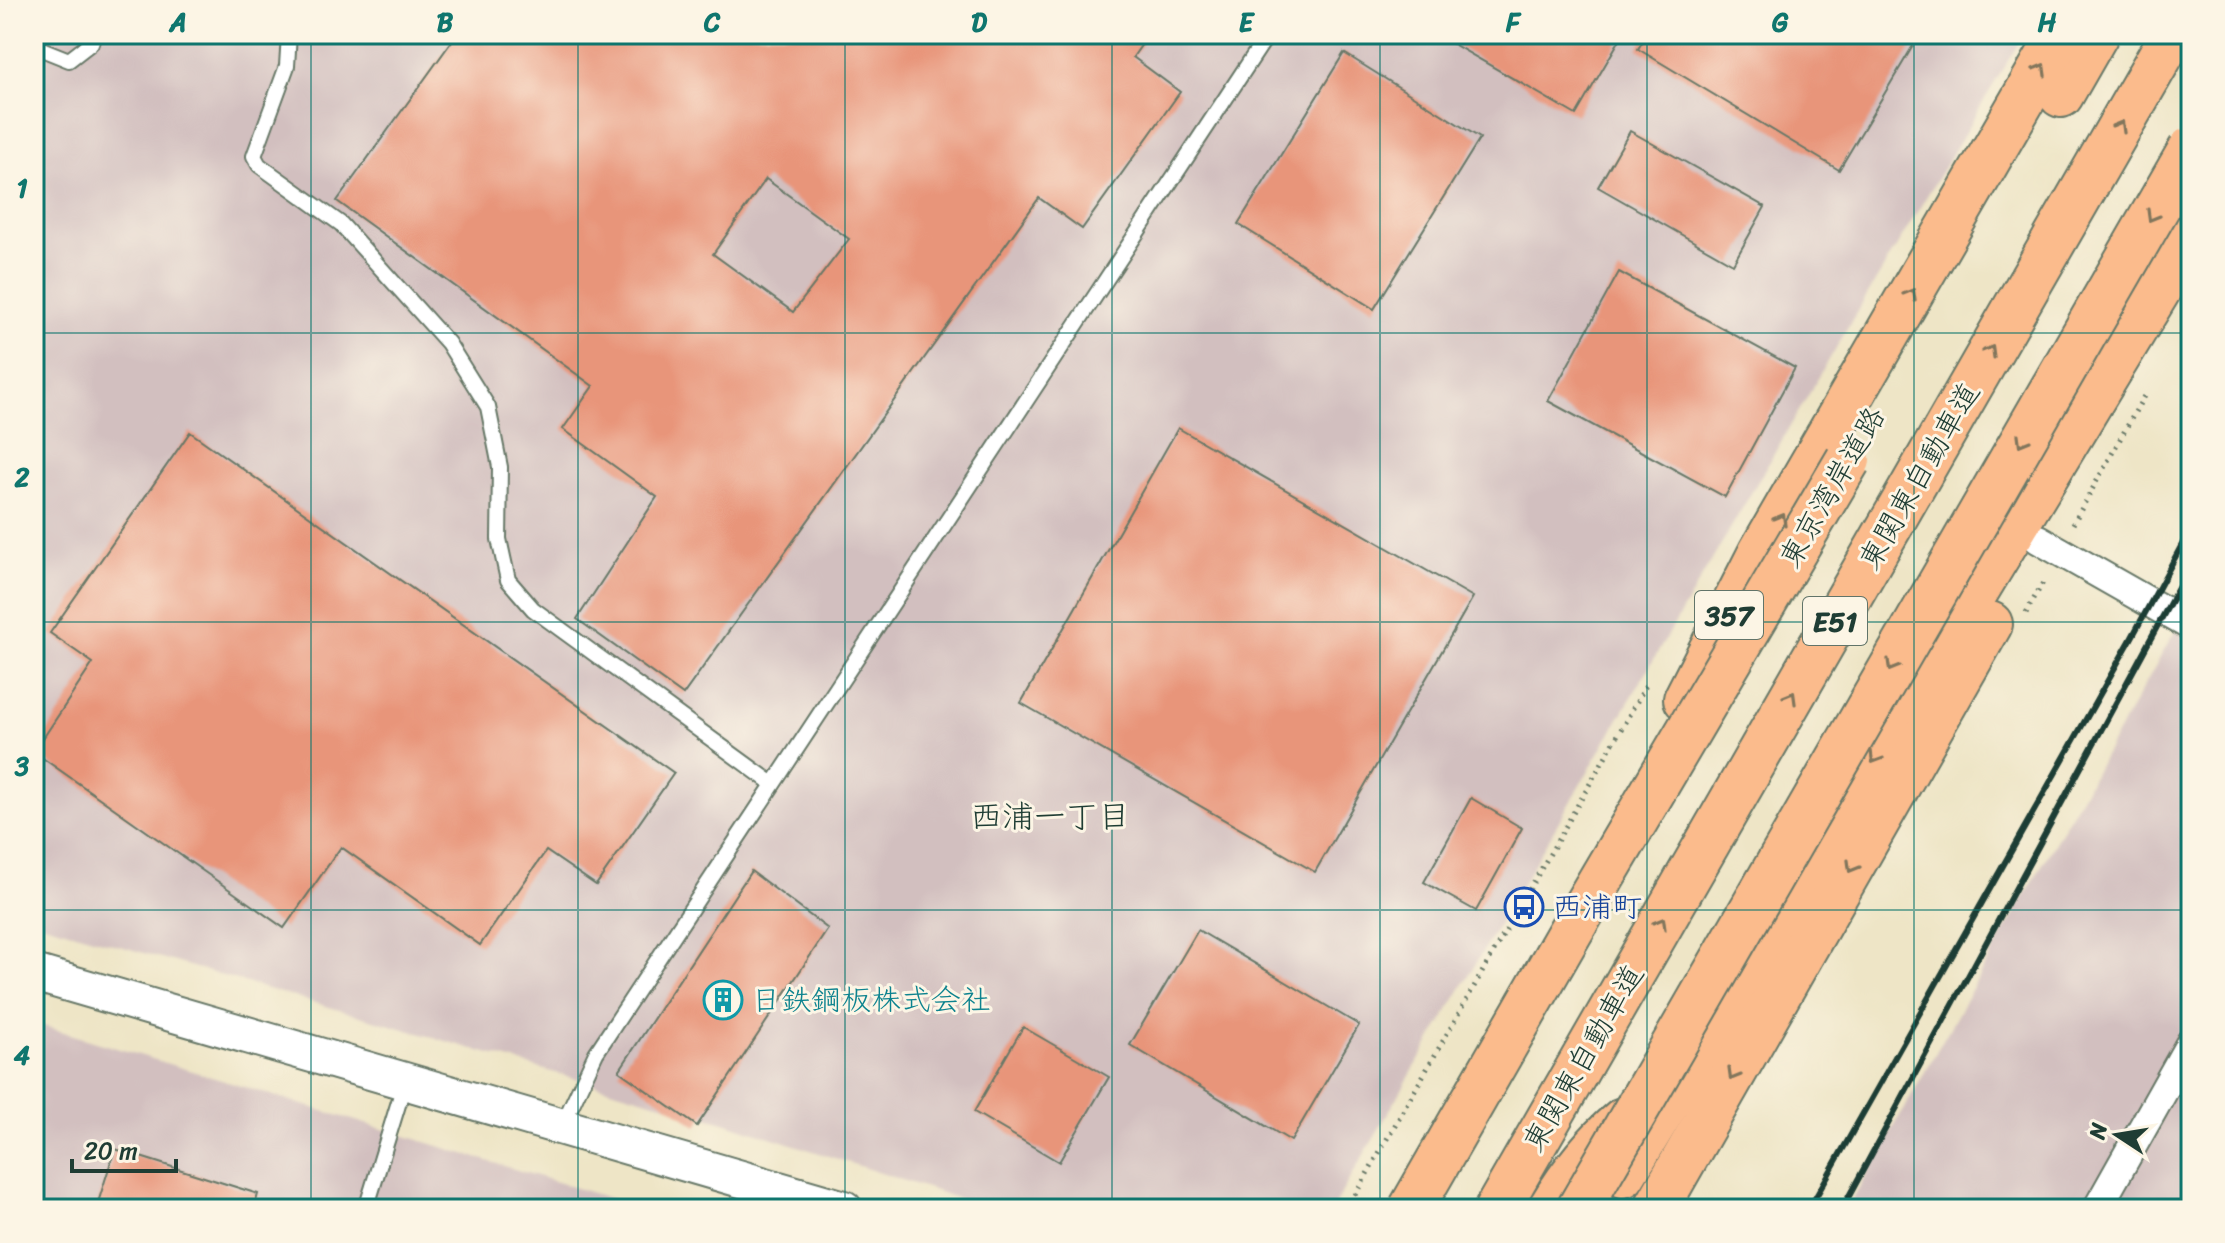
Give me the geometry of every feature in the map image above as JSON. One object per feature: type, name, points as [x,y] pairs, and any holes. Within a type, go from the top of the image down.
[{"type":"highway","name":"東京湾岸道路","points":[[1422,1209],[1761,552],[2061,34]]},
{"type":"highway","name":"東京湾岸道路","points":[[1411,1209],[2096,34]]},
{"type":"highway","name":"東関東自動車道","points":[[1497,1209],[2173,34]]},
{"type":"highway","name":"E51","points":[[1579,1209],[2191,149]]},
{"type":"highway","points":[[1602,1209],[2191,236]]},
{"type":"highway","points":[[1656,1209],[1973,654],[2048,545],[2191,270]]},
{"type":"highway","points":[[1550,1209],[1570,1175],[1595,1144],[1622,1120],[1666,1103]]},
{"type":"street","points":[[2048,545],[2191,626]]},
{"type":"street","points":[[34,973],[844,1209]]},
{"type":"street","points":[[2097,1209],[2191,1042]]},
{"type":"lane","points":[[34,46],[69,60],[91,43],[94,34]]},
{"type":"lane","points":[[289,34],[287,66],[254,156],[259,165],[341,224],[448,343],[488,407],[500,467],[499,539],[508,580],[533,609],[773,784]]},
{"type":"lane","points":[[560,1128],[596,1053],[1268,34]]},
{"type":"lane","points":[[366,1209],[405,1082]]},
{"type":"path","points":[[2041,587],[2048,545],[2147,391]]},
{"type":"shaded area","points":[[34,34],[2024,34],[1850,324],[1332,1209],[991,1209],[727,1123],[34,921]]},
{"type":"shaded area","points":[[2191,603],[2191,1209],[1847,1209]]},
{"type":"shaded area","points":[[34,1023],[645,1209],[34,1209]]},
{"type":"building","points":[[457,34],[1149,34],[1133,57],[1180,92],[1082,229],[1039,198],[683,695],[577,619],[657,497],[563,429],[593,386],[337,201]],"holes":[[[766,179],[849,239],[793,312],[713,254]]]},
{"type":"building","points":[[1436,34],[1623,34],[1576,115]]},
{"type":"building","points":[[1647,34],[1920,34],[1839,170],[1638,49]]},
{"type":"building","points":[[1344,53],[1480,138],[1374,309],[1238,224]]},
{"type":"building","points":[[1630,131],[1765,207],[1733,264],[1598,187]]},
{"type":"building","points":[[1619,272],[1795,368],[1725,497],[1548,401]]},
{"type":"building","points":[[1178,428],[1473,597],[1315,872],[1021,703]]},
{"type":"building","points":[[190,432],[674,773],[596,885],[546,851],[480,945],[341,847],[284,928],[34,752],[93,663],[50,633]]},
{"type":"building","points":[[1471,798],[1522,828],[1476,911],[1424,882]]},
{"type":"building","name":"日鉄鋼板株式会社","points":[[751,871],[828,929],[697,1126],[619,1071]]},
{"type":"building","points":[[1198,930],[1359,1025],[1291,1141],[1130,1045]]},
{"type":"building","points":[[1023,1027],[1109,1077],[1059,1162],[974,1112]]},
{"type":"building","points":[[115,1149],[258,1194],[254,1209],[96,1209]]},
{"type":"railway","points":[[1809,1209],[2191,528]]},
{"type":"railway","points":[[1842,1209],[2191,564]]},
{"type":"place","name":"西浦町","points":[[1524,907]]},
{"type":"place","name":"日鉄鋼板株式会社","points":[[723,1000]]},
{"type":"district","name":"西浦一丁目","points":[[1050,816]]}]
